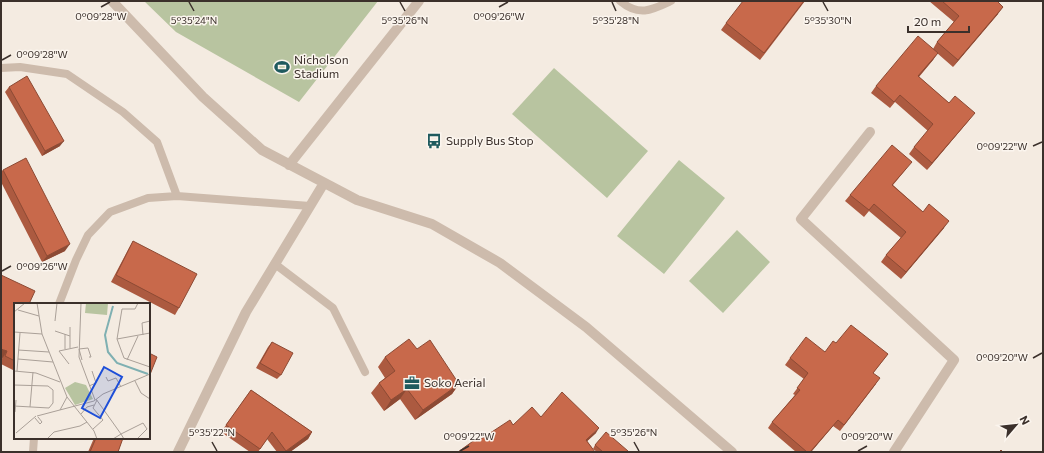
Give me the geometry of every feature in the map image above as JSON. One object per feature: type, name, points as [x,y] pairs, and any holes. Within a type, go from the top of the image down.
[{"type":"street","points":[[112,1],[203,97],[262,150],[357,200],[432,224],[500,263],[586,326],[732,452]]},
{"type":"street","points":[[289,165],[419,1]]},
{"type":"street","points":[[870,132],[801,219],[954,360],[894,452]]},
{"type":"street","points":[[178,452],[246,312],[324,183]]},
{"type":"lane","points":[[620,1],[628,8],[650,11],[671,1]]},
{"type":"lane","points":[[1,68],[20,67],[67,74],[123,112],[157,142],[177,196]]},
{"type":"lane","points":[[59,303],[88,235],[110,212],[148,198],[177,196],[310,206]]},
{"type":"lane","points":[[275,264],[333,308],[365,372]]},
{"type":"lane","points":[[33,452],[34,439]]},
{"type":"green space","name":"Nicholson Stadium","points":[[144,1],[378,1],[299,102],[176,32]]},
{"type":"green space","points":[[554,68],[648,151],[607,198],[512,114]]},
{"type":"green space","points":[[679,160],[725,198],[664,274],[617,236]]},
{"type":"green space","points":[[737,230],[770,262],[723,313],[689,281]]},
{"type":"building","points":[[743,1],[804,1],[764,53],[726,23]]},
{"type":"building","points":[[942,1],[997,1],[1003,7],[958,60],[937,42],[959,16]]},
{"type":"building","points":[[918,36],[938,53],[918,76],[949,103],[955,96],[975,113],[932,163],[914,147],[933,124],[900,95],[894,102],[876,86]]},
{"type":"building","points":[[27,76],[64,141],[45,151],[9,87]]},
{"type":"building","points":[[892,145],[912,162],[892,185],[923,212],[929,204],[949,221],[906,272],[886,255],[906,232],[874,204],[869,210],[850,195]]},
{"type":"building","points":[[26,158],[70,244],[47,256],[3,170]]},
{"type":"building","points":[[133,241],[197,274],[179,308],[116,275]]},
{"type":"building","points":[[1,275],[35,291],[29,303],[14,303],[14,360],[5,356],[7,351],[1,349]]},
{"type":"building","points":[[851,325],[888,354],[873,373],[880,378],[844,425],[838,420],[810,452],[807,452],[772,422],[800,390],[797,388],[808,373],[790,358],[806,337],[825,352],[833,341],[836,343]]},
{"type":"building","points":[[409,339],[417,349],[430,340],[459,384],[423,410],[407,389],[391,400],[379,383],[395,371],[385,357]]},
{"type":"building","points":[[272,342],[293,353],[281,375],[260,363]]},
{"type":"building","points":[[150,354],[157,357],[150,374]]},
{"type":"building","points":[[251,390],[312,432],[286,451],[272,432],[260,449],[226,425]]},
{"type":"building","points":[[562,392],[599,428],[586,440],[595,452],[458,452],[476,439],[478,441],[510,420],[513,425],[532,407],[541,417]]},
{"type":"building","points":[[606,432],[629,452],[603,452],[595,445]]},
{"type":"building","points":[[96,439],[123,439],[118,452],[90,452]]},
{"type":"place","name":"Nicholson Stadium","points":[[282,67]]},
{"type":"place","name":"Supply Bus Stop","points":[[434,141]]},
{"type":"place","name":"Soko Aerial","points":[[412,383]]}]
